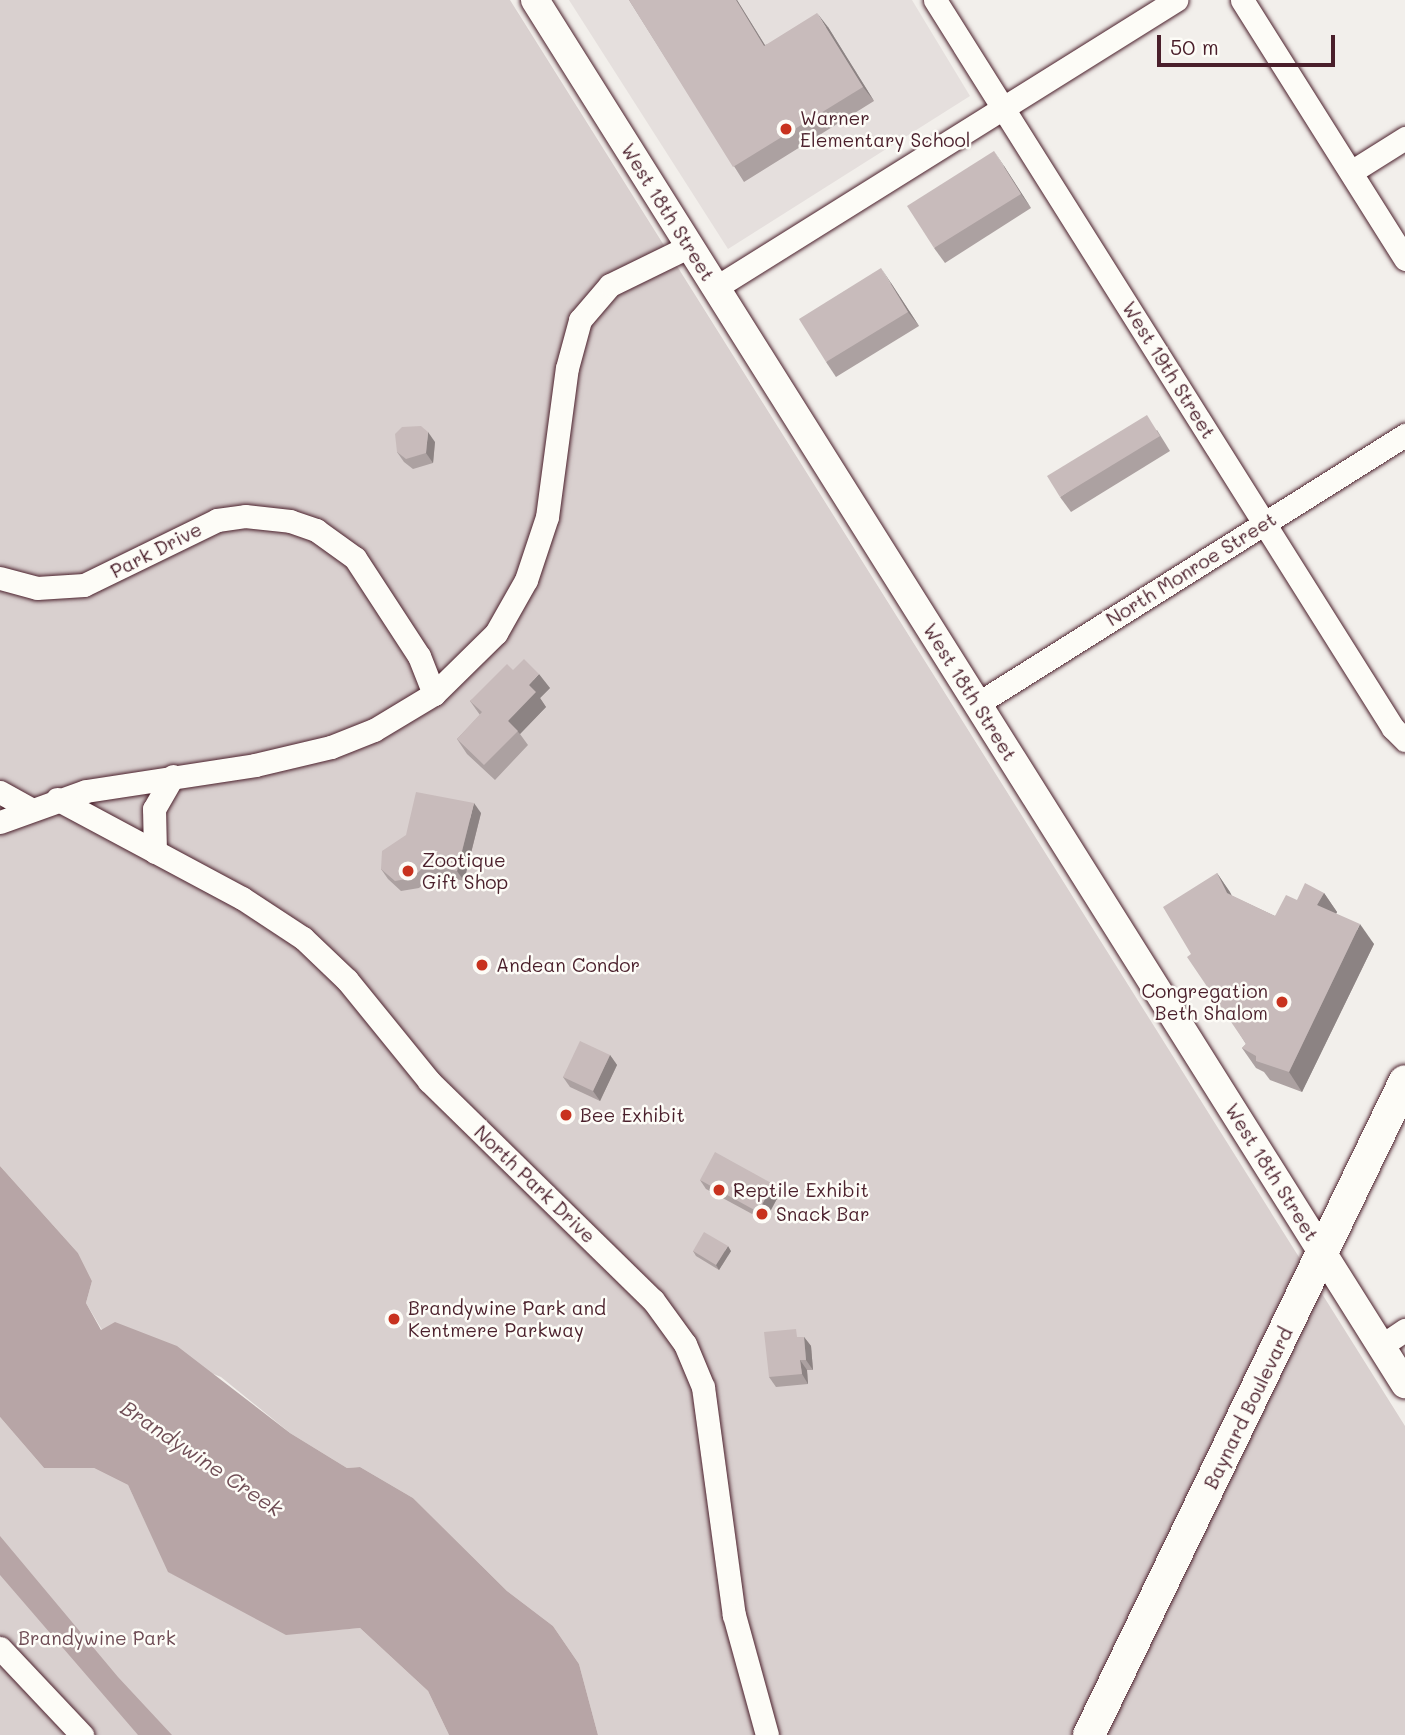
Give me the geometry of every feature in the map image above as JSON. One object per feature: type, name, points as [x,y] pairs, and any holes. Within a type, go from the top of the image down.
[{"type":"main road","name":"Baynard Boulevard","points":[[1089,1735],[1405,1080]]},
{"type":"street","name":"West 18th Street","points":[[535,0],[1405,1384]]},
{"type":"street","name":"West 19th Street","points":[[935,0],[1405,740]]},
{"type":"street","points":[[715,288],[1176,0]]},
{"type":"street","points":[[1242,0],[1405,259]]},
{"type":"street","points":[[1351,172],[1405,138]]},
{"type":"street","points":[[0,822],[29,808],[57,799],[173,776],[255,765],[331,747],[374,730],[434,694],[496,634],[526,580],[547,517],[567,368],[580,320],[610,285],[690,246]]},
{"type":"street","name":"North Monroe Street","points":[[977,704],[1405,435]]},
{"type":"street","name":"Park Drive","points":[[0,578],[37,589],[83,585],[217,520],[245,516],[290,521],[316,530],[355,558],[419,656],[434,694]]},
{"type":"street","points":[[155,852],[154,809],[173,776]]},
{"type":"street","points":[[0,793],[29,808]]},
{"type":"street","name":"North Park Drive","points":[[57,799],[279,920],[327,959],[429,1081],[645,1291],[685,1344],[703,1387],[734,1615],[767,1735]]},
{"type":"street","points":[[1381,1346],[1405,1331]]},
{"type":"street","points":[[0,1648],[82,1735]]},
{"type":"shaded area","name":"Warner Elementary School","points":[[569,0],[912,0],[970,96],[728,249]]},
{"type":"green space","points":[[0,0],[510,0],[1405,1426],[1405,1735],[598,1735],[579,1664],[553,1626],[507,1591],[413,1498],[360,1467],[347,1468],[290,1433],[221,1377],[102,1330],[86,1303],[92,1281],[78,1253],[0,1166]]},
{"type":"green space","name":"Brandywine Park","points":[[0,1417],[44,1468],[94,1468],[128,1485],[169,1572],[286,1634],[360,1628],[428,1691],[449,1735],[0,1735]]},
{"type":"water","name":"Brandywine Creek","points":[[0,1166],[78,1253],[92,1281],[86,1303],[101,1330],[115,1322],[177,1346],[290,1433],[347,1468],[360,1467],[413,1498],[507,1591],[553,1626],[579,1664],[598,1735],[449,1735],[428,1691],[360,1628],[286,1635],[168,1572],[128,1485],[94,1468],[44,1468],[0,1417]]},
{"type":"water","points":[[0,1536],[118,1677],[172,1735],[138,1735],[0,1575]]},
{"type":"building","name":"Warner Elementary School","points":[[629,0],[736,0],[764,46],[817,13],[863,87],[733,167]]},
{"type":"building","points":[[994,151],[1021,194],[934,248],[907,206]]},
{"type":"building","points":[[881,268],[908,312],[826,362],[799,319]]},
{"type":"building","points":[[1147,415],[1160,436],[1060,497],[1047,476]]},
{"type":"building","points":[[421,426],[428,432],[426,453],[406,459],[397,452],[395,434],[402,427]]},
{"type":"building","points":[[524,659],[539,674],[529,685],[536,692],[508,721],[518,731],[484,765],[457,739],[482,712],[470,701],[507,664],[513,670]]},
{"type":"building","points":[[416,792],[474,803],[457,871],[427,864],[412,878],[395,881],[381,869],[382,851],[406,835]]},
{"type":"building","name":"Congregation Beth Shalom","points":[[1217,873],[1227,893],[1275,916],[1286,895],[1297,900],[1305,883],[1324,893],[1317,905],[1360,924],[1289,1072],[1256,1061],[1256,1056],[1242,1048],[1246,1044],[1187,957],[1191,954],[1163,907]]},
{"type":"building","points":[[580,1041],[610,1055],[593,1091],[563,1077]]},
{"type":"building","points":[[715,1152],[773,1184],[758,1212],[700,1180]]},
{"type":"building","points":[[704,1232],[728,1246],[716,1265],[693,1251]]},
{"type":"building","points":[[796,1329],[797,1337],[804,1337],[806,1360],[800,1360],[802,1374],[769,1377],[764,1332]]},
{"type":"place","name":"Warner Elementary School","points":[[786,129]]},
{"type":"place","name":"Zootique Gift Shop","points":[[408,871]]},
{"type":"place","name":"Andean Condor","points":[[482,965]]},
{"type":"place","name":"Congregation Beth Shalom","points":[[1282,1002]]},
{"type":"place","name":"Bee Exhibit","points":[[566,1115]]},
{"type":"place","name":"Reptile Exhibit","points":[[719,1190]]},
{"type":"place","name":"Snack Bar","points":[[762,1214]]},
{"type":"place","name":"Brandywine Park and Kentmere Parkway","points":[[394,1319]]}]
